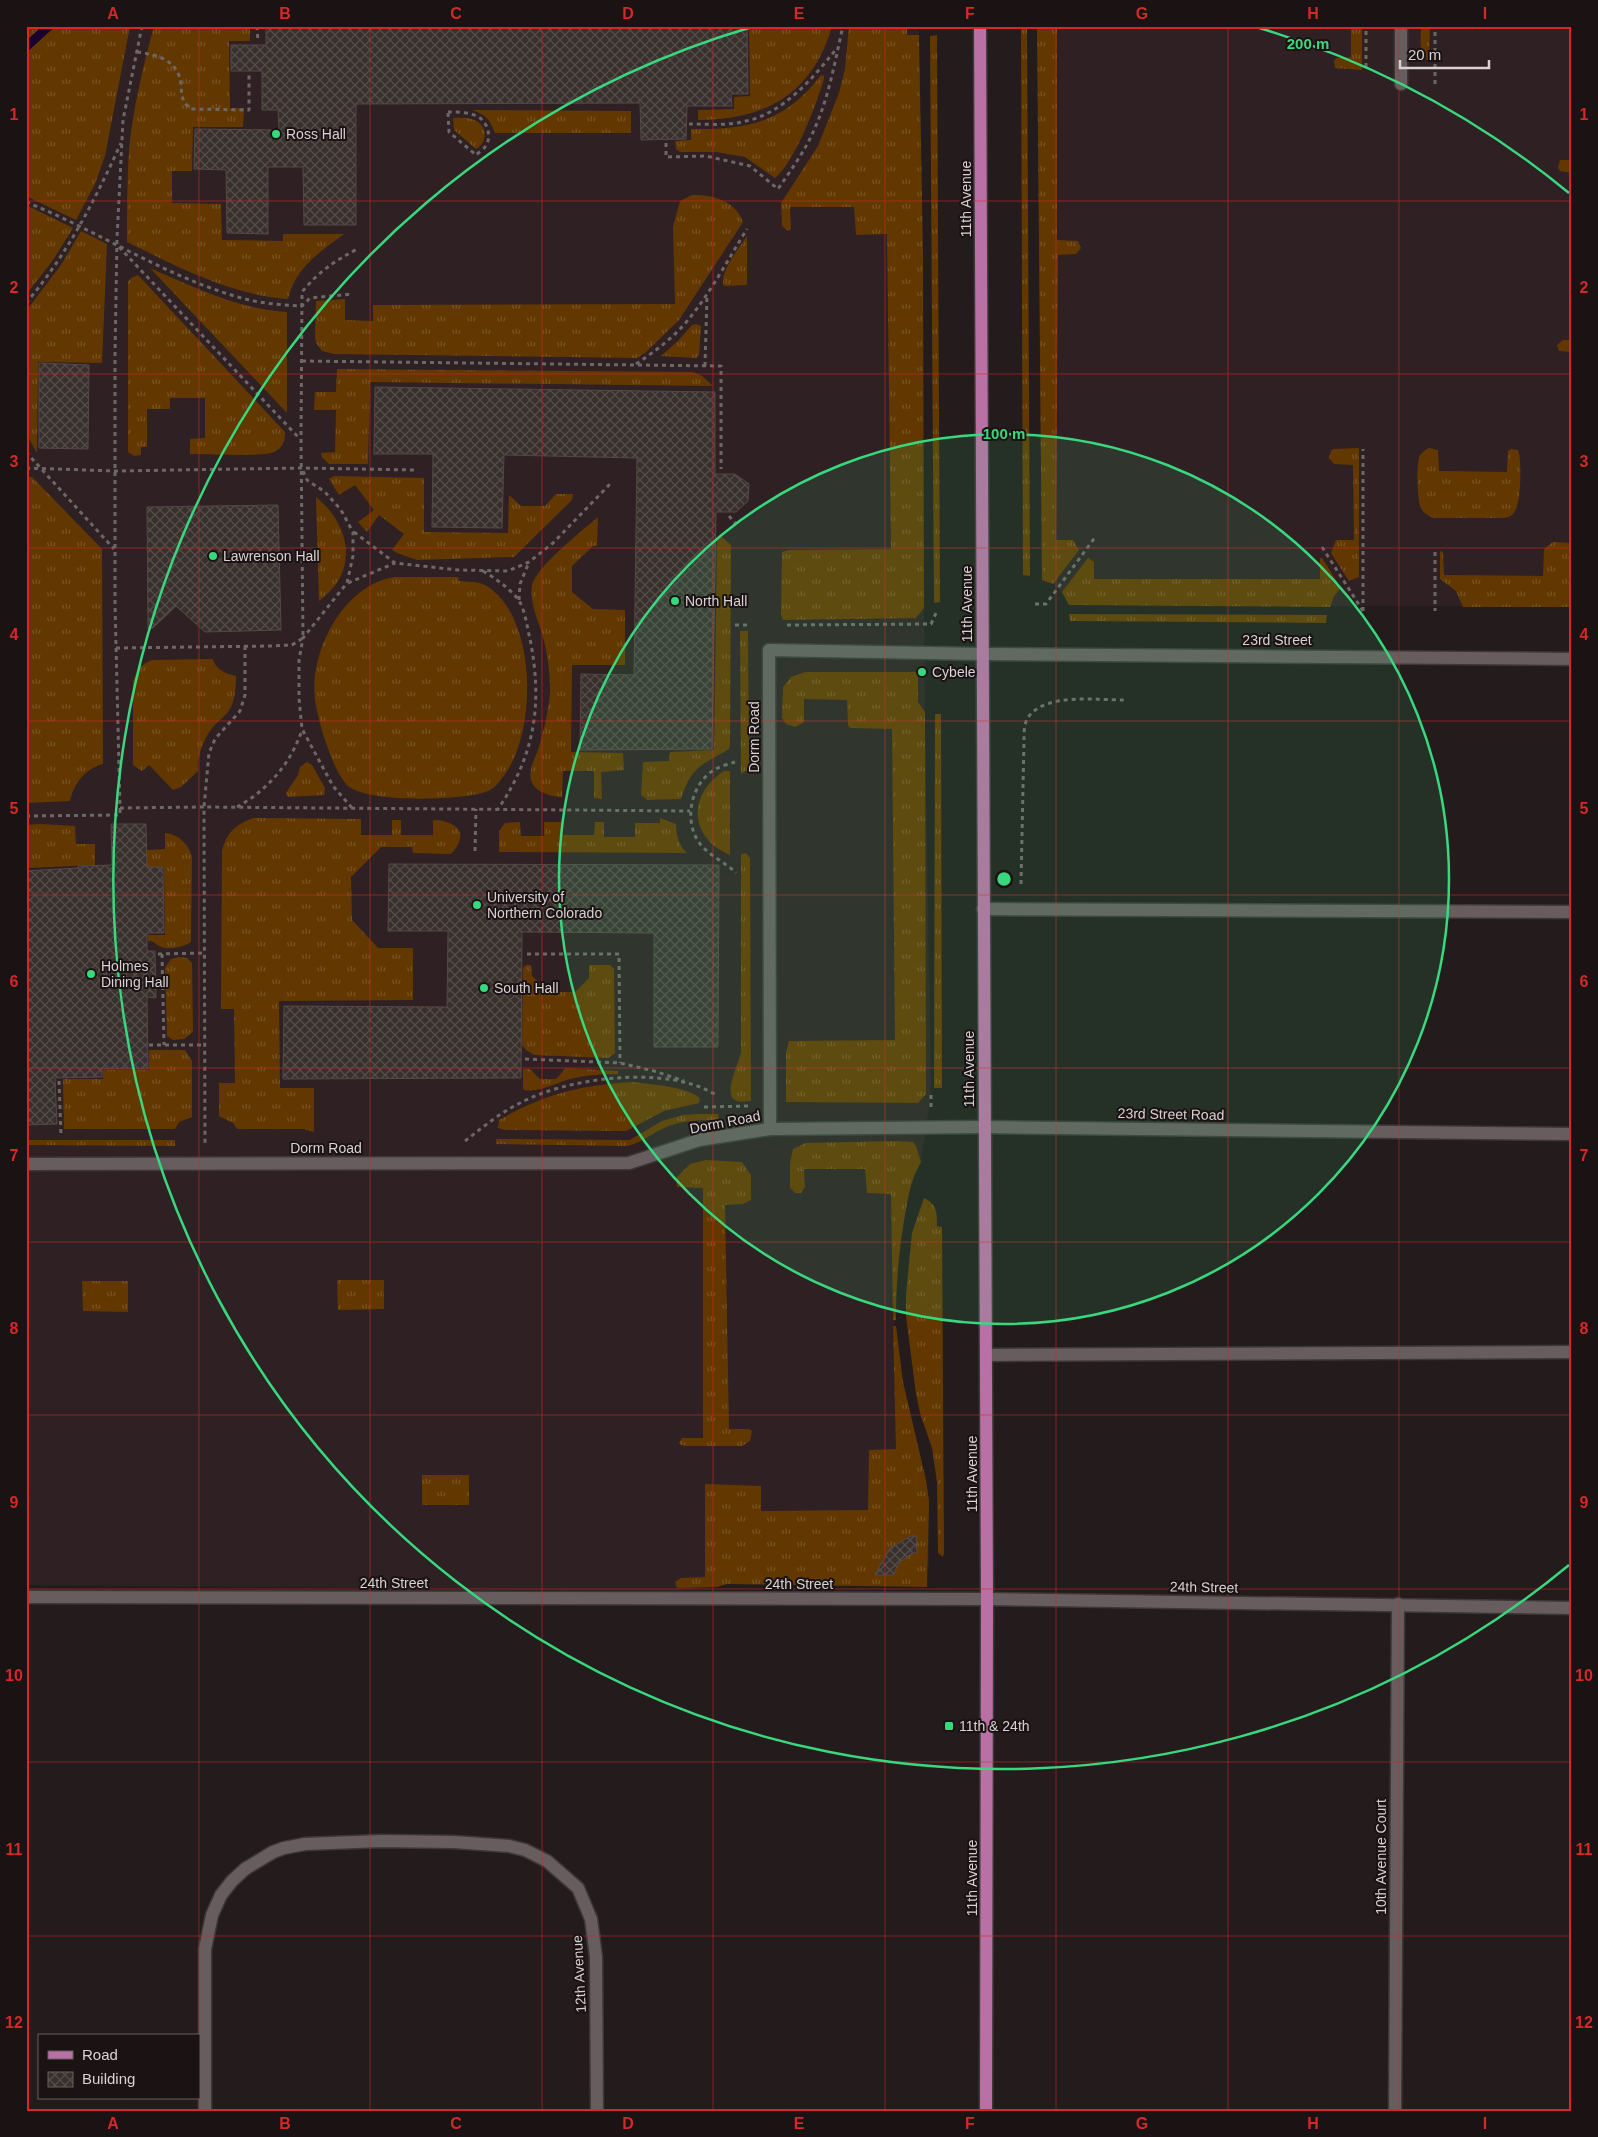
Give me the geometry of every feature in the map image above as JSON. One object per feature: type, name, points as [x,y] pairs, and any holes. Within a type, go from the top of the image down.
[{"type":"main road","name":"11th Avenue","points":[[980,26],[984,1127],[988,1599],[986,2111]]},
{"type":"street","points":[[1401,26],[1401,84]]},
{"type":"street","name":"Dorm Road","points":[[26,1164],[629,1163],[699,1140],[770,1129],[769,650],[982,654]]},
{"type":"street","name":"23rd Street","points":[[982,654],[1572,659]]},
{"type":"street","points":[[983,909],[1572,912]]},
{"type":"street","name":"23rd Street Road","points":[[770,1129],[984,1127],[1572,1134]]},
{"type":"street","points":[[986,1355],[1572,1352]]},
{"type":"street","name":"24th Street","points":[[26,1597],[988,1599],[1572,1608]]},
{"type":"street","name":"10th Avenue Court","points":[[1395,2111],[1398,1604]]},
{"type":"street","name":"12th Avenue","points":[[205,2111],[205,1949],[212,1915],[221,1896],[232,1881],[245,1869],[273,1852],[284,1848],[306,1844],[392,1841],[454,1842],[517,1848],[547,1861],[578,1888],[591,1919],[596,1957],[597,2111]]},
{"type":"path","points":[[26,816],[120,815],[115,550],[117,245],[123,120],[142,26]]},
{"type":"path","points":[[257,26],[258,42]]},
{"type":"path","points":[[666,144],[666,157],[706,156],[750,166],[778,189],[800,157],[815,130],[827,94],[843,26]]},
{"type":"path","points":[[1366,26],[1366,67]]},
{"type":"path","points":[[1435,26],[1435,84]]},
{"type":"path","points":[[688,124],[745,122],[764,116],[780,106],[817,73],[838,47]]},
{"type":"path","points":[[137,52],[169,61],[174,66],[179,74],[181,96],[184,104],[191,109],[249,110],[249,74]]},
{"type":"path","points":[[448,112],[466,113],[480,118],[487,127],[486,147],[476,155],[448,132],[448,112]]},
{"type":"path","points":[[26,303],[58,262],[101,187],[122,139]]},
{"type":"path","points":[[26,202],[216,290],[250,300],[302,306]]},
{"type":"path","points":[[636,365],[680,330],[747,229]]},
{"type":"path","points":[[117,245],[301,439]]},
{"type":"path","points":[[236,808],[252,799],[270,783],[296,747],[302,729],[300,660],[303,638],[302,292],[315,276],[334,262],[359,248]]},
{"type":"path","points":[[705,366],[707,292]]},
{"type":"path","points":[[302,306],[310,298],[353,294]]},
{"type":"path","points":[[302,361],[721,366],[721,469]]},
{"type":"path","points":[[1322,547],[1363,612],[1363,449]]},
{"type":"path","points":[[26,452],[115,550]]},
{"type":"path","points":[[26,468],[115,471],[302,468],[415,470]]},
{"type":"path","points":[[302,468],[307,480],[325,492],[341,510],[353,532],[394,563],[412,566],[482,570],[508,570],[528,562],[553,543],[611,483]]},
{"type":"path","points":[[728,516],[735,523]]},
{"type":"path","points":[[116,648],[292,644],[303,638],[347,583],[353,556],[353,532]]},
{"type":"path","points":[[1035,604],[1046,604],[1096,536]]},
{"type":"path","points":[[1435,552],[1435,612]]},
{"type":"path","points":[[519,601],[520,584],[528,562]]},
{"type":"path","points":[[347,583],[394,563]]},
{"type":"path","points":[[482,570],[502,582],[519,601],[527,623],[536,672],[534,728],[521,768],[510,792],[498,809]]},
{"type":"path","points":[[787,625],[931,624],[937,612]]},
{"type":"path","points":[[735,625],[747,625]]},
{"type":"path","points":[[206,1163],[204,807],[209,753],[214,739],[240,711],[245,695],[245,646]]},
{"type":"path","points":[[1021,884],[1024,739],[1028,717],[1047,704],[1062,700],[1124,700]]},
{"type":"path","points":[[302,729],[333,786],[352,808]]},
{"type":"path","points":[[735,762],[713,770],[698,786],[690,811],[691,822],[698,840],[710,854],[726,863],[736,873]]},
{"type":"path","points":[[120,808],[690,811]]},
{"type":"path","points":[[475,851],[476,809]]},
{"type":"path","points":[[164,1045],[160,954],[205,953]]},
{"type":"path","points":[[527,954],[619,954],[620,1063]]},
{"type":"path","points":[[149,1045],[205,1045]]},
{"type":"path","points":[[525,1059],[620,1063],[654,1071],[694,1084],[715,1094]]},
{"type":"path","points":[[464,1142],[486,1125],[522,1102],[553,1090],[623,1076],[694,1084]]},
{"type":"path","points":[[59,1082],[61,1136]]},
{"type":"path","points":[[931,1095],[931,1108]]},
{"type":"path","points":[[704,1107],[751,1106]]},
{"type":"shaded area","name":"University of Northern Colorado","points":[[26,26],[919,26],[925,716],[931,1095],[921,1162],[912,1181],[902,1228],[896,1278],[896,1320],[893,1326],[903,1382],[926,1480],[929,1501],[929,1567],[727,1584],[717,1587],[673,1591],[26,1585]]},
{"type":"shaded area","points":[[1037,26],[1572,26],[1572,607],[1069,605],[1064,595],[1054,584],[1042,580]]},
{"type":"green space","points":[[26,26],[130,26],[105,156],[95,184],[76,220],[26,196]]},
{"type":"green space","points":[[154,26],[250,26],[250,41],[229,41],[230,108],[244,108],[243,127],[193,127],[192,171],[172,171],[172,203],[221,204],[222,240],[283,241],[283,234],[344,234],[318,254],[302,270],[291,288],[288,299],[246,292],[225,286],[185,270],[127,242],[128,173],[131,134],[139,88]]},
{"type":"green space","points":[[749,26],[832,26],[824,50],[812,69],[799,86],[783,99],[745,115],[722,119],[698,120],[698,110],[734,109],[734,97],[750,96]]},
{"type":"green space","points":[[849,26],[907,26],[907,35],[919,35],[923,255],[924,608],[916,618],[783,620],[781,615],[782,552],[788,550],[891,549],[887,234],[856,235],[854,207],[790,207],[791,229],[788,231],[782,226],[781,203],[818,146],[839,93],[845,69]]},
{"type":"green space","points":[[1021,26],[1027,26],[1030,576],[1023,575]]},
{"type":"green space","points":[[1037,26],[1057,26],[1057,240],[1078,241],[1081,248],[1076,254],[1058,255],[1056,540],[1073,540],[1079,550],[1053,584],[1042,580]]},
{"type":"green space","points":[[1351,26],[1362,26],[1362,70],[1335,68],[1334,61],[1336,58],[1351,57]]},
{"type":"green space","points":[[1421,26],[1430,26],[1429,61],[1425,58],[1422,50]]},
{"type":"green space","points":[[937,35],[940,602],[934,603],[930,36]]},
{"type":"green space","points":[[821,75],[824,76],[824,79],[798,146],[783,170],[775,178],[745,157],[716,152],[680,152],[676,149],[675,141],[691,140],[691,129],[730,128],[748,125],[779,113],[808,91]]},
{"type":"green space","points":[[473,110],[631,111],[631,133],[495,133],[487,118]]},
{"type":"green space","points":[[453,118],[472,119],[479,122],[485,134],[483,143],[476,149],[454,130]]},
{"type":"green space","points":[[1560,160],[1572,160],[1572,173],[1560,171],[1558,168]]},
{"type":"green space","points":[[692,195],[708,196],[722,200],[735,208],[743,222],[679,320],[645,353],[637,358],[334,354],[322,351],[316,343],[316,301],[345,299],[345,320],[373,321],[373,305],[675,304],[673,227],[680,201]]},
{"type":"green space","points":[[26,205],[73,228],[53,260],[26,295]]},
{"type":"green space","points":[[81,231],[107,244],[102,363],[38,362],[37,453],[26,433],[26,311],[61,265]]},
{"type":"green space","points":[[747,236],[747,285],[724,286],[724,275],[727,268]]},
{"type":"green space","points":[[150,268],[233,302],[251,307],[287,312],[287,413]]},
{"type":"green space","points":[[138,275],[285,432],[284,441],[280,448],[268,454],[190,454],[190,439],[205,438],[205,398],[170,398],[170,409],[147,409],[147,447],[141,447],[141,455],[134,456],[128,452],[128,282],[131,278]]},
{"type":"green space","points":[[692,325],[701,326],[699,355],[696,358],[661,356]]},
{"type":"green space","points":[[1563,340],[1572,340],[1572,352],[1559,351],[1557,345]]},
{"type":"green space","points":[[337,369],[693,372],[702,376],[713,386],[370,382],[368,464],[329,464],[322,457],[321,453],[335,452],[336,410],[314,410],[315,392],[336,392]]},
{"type":"green space","points":[[1359,448],[1359,577],[1349,581],[1331,553],[1336,540],[1354,540],[1353,465],[1334,464],[1329,458],[1333,449]]},
{"type":"green space","points":[[1429,448],[1438,450],[1439,471],[1507,472],[1508,451],[1511,449],[1518,450],[1520,490],[1514,513],[1506,518],[1433,518],[1426,514],[1420,504],[1418,474],[1420,456]]},
{"type":"green space","points":[[334,476],[424,478],[424,532],[508,533],[509,495],[521,506],[545,506],[556,494],[573,494],[572,500],[514,557],[417,560],[392,550],[404,534],[379,515],[367,532],[358,522],[374,510],[355,485],[339,495],[329,479]]},
{"type":"green space","points":[[26,477],[32,477],[102,549],[103,764],[91,769],[81,778],[74,788],[70,801],[26,803]]},
{"type":"green space","points":[[316,497],[333,514],[339,524],[346,547],[346,558],[338,581],[319,601]]},
{"type":"green space","points":[[598,517],[597,546],[593,546],[572,566],[572,592],[593,609],[625,610],[625,665],[572,665],[571,752],[623,753],[624,770],[601,772],[602,799],[594,798],[594,771],[563,771],[562,797],[558,797],[539,791],[533,784],[530,776],[549,705],[550,691],[547,653],[533,607],[532,585],[535,577],[551,559]]},
{"type":"green space","points":[[722,537],[731,545],[729,749],[704,763],[694,773],[689,779],[681,799],[647,800],[641,795],[643,762],[669,761],[670,752],[714,750],[717,540]]},
{"type":"green space","points":[[1553,542],[1572,543],[1572,607],[1463,607],[1456,591],[1440,579],[1440,551],[1443,552],[1444,575],[1543,576],[1544,549]]},
{"type":"green space","points":[[1088,558],[1094,562],[1094,579],[1320,579],[1320,558],[1322,558],[1341,588],[1334,596],[1330,607],[1069,605],[1062,592]]},
{"type":"green space","points":[[395,577],[458,577],[459,581],[485,585],[502,600],[515,622],[523,648],[527,677],[526,706],[522,734],[514,759],[499,782],[488,791],[459,797],[416,799],[395,798],[359,792],[348,786],[342,779],[332,760],[318,715],[314,687],[323,645],[332,626],[344,608],[359,593],[376,583]]},
{"type":"green space","points":[[1069,614],[1327,615],[1326,623],[1070,621]]},
{"type":"green space","points":[[740,631],[748,631],[749,769],[741,774]]},
{"type":"green space","points":[[213,659],[216,666],[222,671],[236,676],[232,704],[229,711],[207,735],[199,756],[198,771],[181,787],[173,790],[149,765],[142,771],[133,765],[133,682],[140,668],[152,660]]},
{"type":"green space","points":[[805,672],[922,672],[918,676],[918,702],[925,712],[926,1094],[918,1103],[786,1102],[786,1052],[789,1041],[895,1040],[892,729],[850,728],[848,725],[847,700],[804,699],[804,722],[795,727],[786,724],[782,718],[783,687],[791,677]]},
{"type":"green space","points":[[935,714],[941,714],[942,1088],[934,1088]]},
{"type":"green space","points":[[307,762],[312,765],[325,788],[324,795],[288,797],[286,793],[298,775],[300,767]]},
{"type":"green space","points":[[724,771],[730,771],[730,855],[716,847],[707,838],[700,827],[698,816],[699,804],[704,792],[712,781]]},
{"type":"green space","points":[[253,818],[361,819],[361,835],[392,835],[392,820],[401,820],[401,835],[433,835],[433,820],[454,825],[460,834],[460,840],[451,854],[413,853],[412,847],[381,847],[351,877],[352,920],[378,948],[413,948],[413,1000],[279,1001],[280,1088],[314,1088],[314,1132],[304,1129],[237,1129],[233,1123],[219,1116],[219,1083],[235,1083],[234,1009],[221,1009],[222,851],[229,834],[237,826]]},
{"type":"green space","points":[[660,818],[676,824],[679,840],[687,853],[499,852],[499,831],[505,823],[520,822],[521,836],[544,836],[544,822],[563,822],[563,835],[594,835],[595,822],[604,822],[604,837],[635,837],[635,823],[660,823]]},
{"type":"green space","points":[[26,825],[75,826],[76,844],[95,844],[95,865],[26,868]]},
{"type":"green space","points":[[165,833],[174,835],[182,841],[191,852],[192,857],[191,942],[180,947],[171,948],[162,947],[148,941],[148,935],[165,935],[164,867],[147,867],[147,850],[165,849]]},
{"type":"green space","points":[[746,853],[750,858],[751,1101],[741,1102],[732,1097],[731,1085],[741,1052],[741,854]]},
{"type":"green space","points":[[187,958],[192,963],[193,1032],[184,1039],[173,1040],[167,1036],[165,968],[171,959]]},
{"type":"green space","points":[[526,965],[531,965],[532,976],[549,992],[575,992],[589,978],[589,965],[610,965],[614,969],[615,1053],[608,1058],[534,1055],[526,1050],[522,1045],[523,968]]},
{"type":"green space","points":[[149,1050],[185,1050],[192,1061],[192,1117],[179,1122],[175,1129],[64,1129],[63,1079],[103,1079],[103,1070],[149,1070]]},
{"type":"green space","points":[[566,1068],[618,1071],[618,1074],[576,1078],[529,1091],[523,1088],[523,1069],[530,1069],[540,1079],[556,1079]]},
{"type":"green space","points":[[633,1082],[679,1089],[695,1095],[700,1099],[699,1103],[664,1111],[626,1131],[505,1130],[498,1128],[499,1120],[548,1097],[579,1088]]},
{"type":"green space","points":[[718,1114],[719,1120],[683,1122],[662,1129],[627,1146],[496,1144],[496,1139],[630,1140],[662,1121],[683,1115]]},
{"type":"green space","points":[[26,1140],[175,1140],[175,1146],[26,1145]]},
{"type":"green space","points":[[913,1142],[921,1162],[913,1179],[901,1237],[896,1320],[893,1320],[891,1194],[867,1193],[865,1169],[804,1169],[805,1187],[801,1193],[795,1193],[790,1188],[790,1163],[793,1149],[806,1143]]},
{"type":"green space","points":[[706,1160],[742,1162],[751,1175],[751,1200],[743,1204],[725,1205],[729,1429],[749,1429],[752,1431],[750,1441],[742,1446],[687,1446],[679,1443],[682,1438],[703,1438],[703,1188],[677,1187],[676,1178],[690,1164]]},
{"type":"green space","points":[[924,1198],[934,1206],[937,1226],[942,1227],[943,1557],[938,1553],[937,1482],[932,1448],[920,1413],[916,1394],[906,1316],[906,1294],[912,1233]]},
{"type":"green space","points":[[337,1280],[384,1280],[384,1309],[338,1310]]},
{"type":"green space","points":[[82,1281],[128,1281],[128,1312],[83,1311]]},
{"type":"green space","points":[[893,1326],[896,1326],[903,1382],[926,1480],[929,1501],[927,1587],[727,1584],[717,1587],[677,1588],[675,1582],[681,1578],[705,1577],[705,1484],[761,1486],[761,1511],[868,1510],[869,1450],[896,1449]]},
{"type":"green space","points":[[422,1475],[469,1475],[469,1505],[422,1505]]},
{"type":"building","name":"Ross Hall","points":[[266,26],[747,26],[748,94],[731,94],[732,106],[687,106],[686,139],[641,140],[640,103],[356,104],[356,225],[304,225],[303,167],[268,167],[268,234],[227,233],[226,170],[194,169],[195,129],[279,130],[278,110],[262,110],[262,71],[231,71],[231,45],[266,45]]},
{"type":"building","points":[[39,363],[89,365],[88,449],[39,448]]},
{"type":"building","name":"North Hall","points":[[375,387],[715,392],[715,474],[735,474],[749,484],[748,501],[736,512],[716,512],[712,749],[580,750],[581,674],[634,675],[637,458],[504,455],[502,528],[432,527],[433,454],[374,454]]},
{"type":"building","name":"Lawrenson Hall","points":[[278,505],[281,630],[205,632],[176,606],[153,628],[148,629],[147,507]]},
{"type":"building","name":"Holmes Dining Hall","points":[[111,824],[146,824],[147,867],[163,867],[164,933],[147,933],[147,951],[155,951],[156,998],[147,997],[148,1069],[102,1069],[102,1077],[55,1078],[57,1124],[26,1125],[26,871],[112,865]]},
{"type":"building","name":"South Hall","points":[[389,864],[719,865],[718,1047],[654,1047],[654,933],[522,932],[521,1078],[283,1079],[284,1006],[447,1007],[448,931],[388,931]]},
{"type":"building","points":[[911,1536],[916,1536],[917,1553],[912,1553],[899,1563],[893,1575],[875,1575],[890,1548]]},
{"type":"waterway","points":[[26,47],[49,26]]},
{"type":"place","name":"Ross Hall","points":[[276,134]]},
{"type":"place","name":"Lawrenson Hall","points":[[213,556]]},
{"type":"place","name":"North Hall","points":[[675,601]]},
{"type":"place","name":"Cybele","points":[[922,672]]},
{"type":"place","name":"University of Northern Colorado","points":[[477,905]]},
{"type":"place","name":"Holmes Dining Hall","points":[[91,974]]},
{"type":"place","name":"South Hall","points":[[484,988]]},
{"type":"place","name":"11th & 24th","points":[[949,1726]]}]
